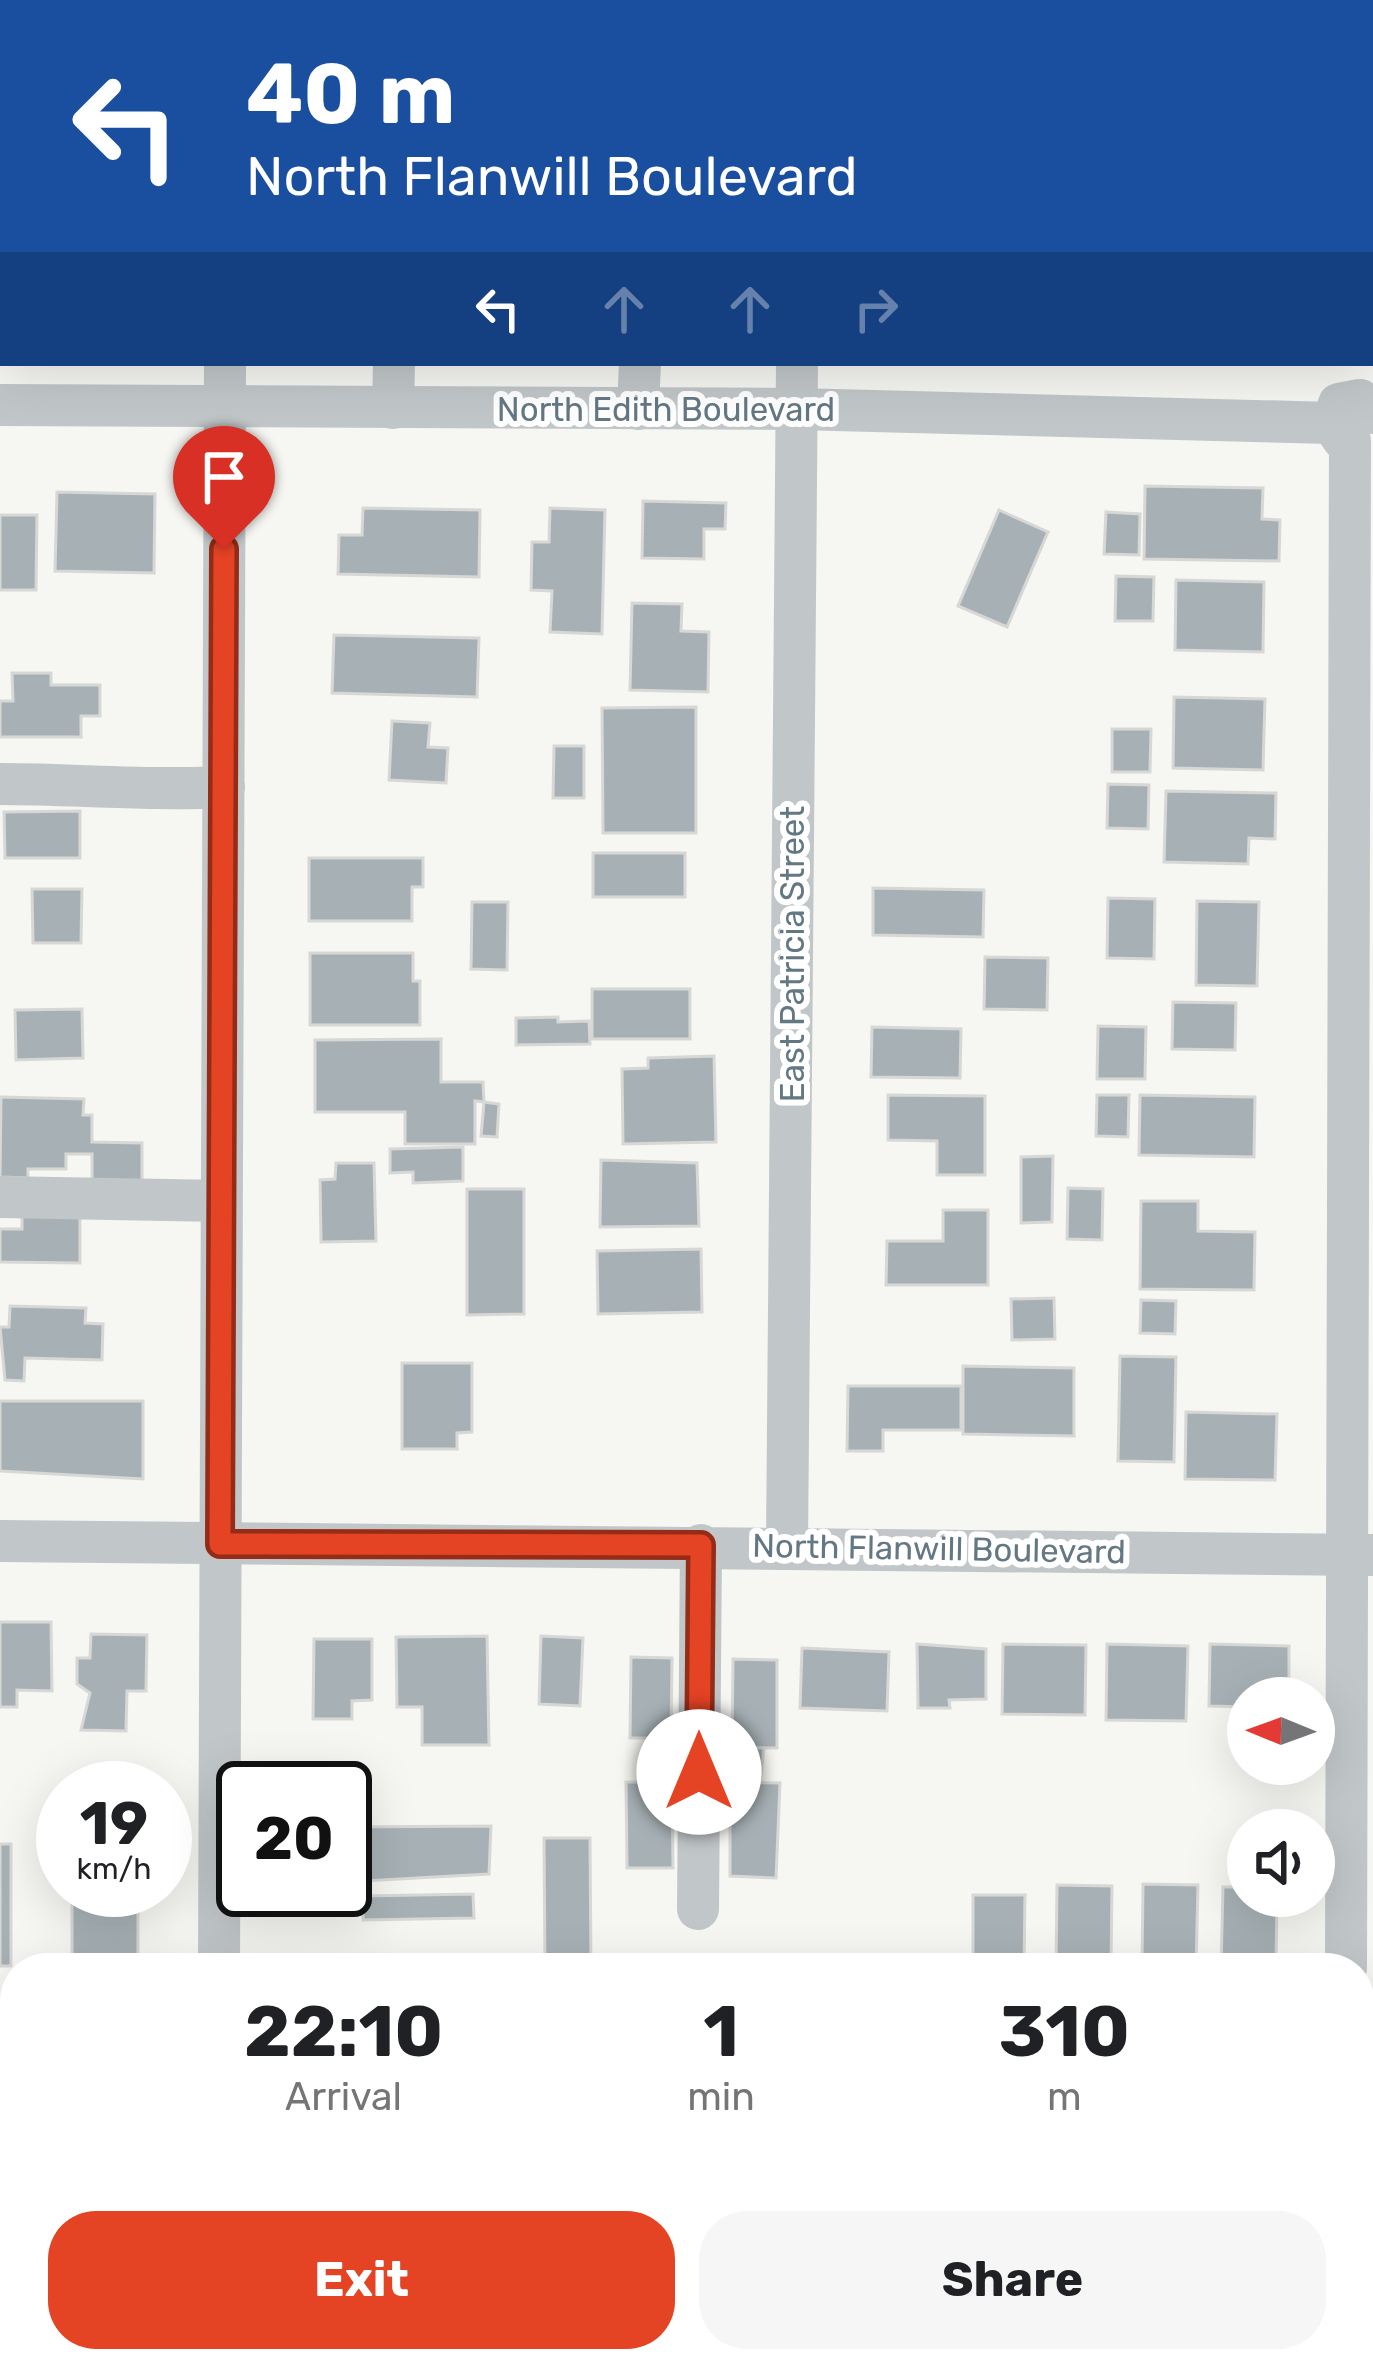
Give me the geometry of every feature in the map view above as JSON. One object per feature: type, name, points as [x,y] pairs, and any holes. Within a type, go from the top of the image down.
[{"type":"street","points":[[219,1953],[226,366]]},
{"type":"street","points":[[393,407],[394,366]]},
{"type":"street","points":[[638,409],[640,366]]},
{"type":"street","name":"East Patricia Street","points":[[787,1546],[797,366]]},
{"type":"street","name":"North Edith Boulevard","points":[[0,405],[1355,411]]},
{"type":"street","points":[[1347,1953],[1361,1555],[1363,992],[1355,411]]},
{"type":"street","points":[[0,784],[124,784],[151,791],[224,787]]},
{"type":"street","points":[[0,1197],[221,1202]]},
{"type":"street","name":"North Flanwill Boulevard","points":[[0,1541],[1361,1555]]},
{"type":"street","points":[[698,1909],[701,1545]]},
{"type":"building","points":[[1145,486],[1263,488],[1262,519],[1280,520],[1279,561],[1144,559]]},
{"type":"building","points":[[57,492],[155,494],[154,573],[55,571]]},
{"type":"building","points":[[643,501],[726,503],[725,529],[704,529],[704,559],[642,558]]},
{"type":"building","points":[[363,508],[480,510],[479,577],[338,574],[339,535],[362,535]]},
{"type":"building","points":[[550,508],[605,510],[602,634],[550,632],[552,591],[531,590],[532,542],[549,542]]},
{"type":"building","points":[[999,510],[1048,532],[1007,627],[958,606]]},
{"type":"building","points":[[1106,512],[1140,514],[1139,555],[1104,554]]},
{"type":"building","points":[[0,515],[37,515],[36,590],[0,590]]},
{"type":"building","points":[[1116,576],[1154,577],[1153,621],[1115,621]]},
{"type":"building","points":[[1176,580],[1264,582],[1263,652],[1175,650]]},
{"type":"building","points":[[632,603],[682,604],[681,631],[709,632],[708,692],[630,690]]},
{"type":"building","points":[[334,635],[479,638],[477,697],[332,693]]},
{"type":"building","points":[[12,673],[51,673],[51,685],[100,685],[100,716],[81,716],[81,737],[0,737],[0,701],[13,701]]},
{"type":"building","points":[[1174,697],[1265,699],[1263,770],[1173,768]]},
{"type":"building","points":[[696,707],[696,833],[603,833],[602,708]]},
{"type":"building","points":[[392,721],[430,723],[428,747],[448,748],[446,783],[389,780]]},
{"type":"building","points":[[1112,729],[1151,729],[1150,772],[1112,772]]},
{"type":"building","points":[[554,746],[584,746],[584,798],[553,798]]},
{"type":"building","points":[[1108,784],[1149,785],[1148,829],[1107,828]]},
{"type":"building","points":[[1166,791],[1276,793],[1275,839],[1249,838],[1248,864],[1164,862]]},
{"type":"building","points":[[80,811],[80,858],[5,858],[4,812]]},
{"type":"building","points":[[593,853],[685,853],[685,897],[593,897]]},
{"type":"building","points":[[309,858],[423,858],[423,887],[412,887],[412,921],[309,921]]},
{"type":"building","points":[[873,888],[984,890],[983,937],[873,935]]},
{"type":"building","points":[[32,889],[82,889],[81,943],[33,943]]},
{"type":"building","points":[[1108,898],[1155,899],[1154,959],[1107,958]]},
{"type":"building","points":[[1197,901],[1259,902],[1257,986],[1196,985]]},
{"type":"building","points":[[472,902],[508,902],[507,970],[471,969]]},
{"type":"building","points":[[310,953],[413,953],[413,981],[420,981],[420,1025],[310,1025]]},
{"type":"building","points":[[985,957],[1048,958],[1047,1010],[984,1009]]},
{"type":"building","points":[[592,989],[690,989],[690,1039],[592,1039]]},
{"type":"building","points":[[1173,1002],[1236,1003],[1235,1050],[1172,1049]]},
{"type":"building","points":[[82,1009],[83,1058],[16,1060],[15,1010]]},
{"type":"building","points":[[558,1017],[558,1022],[589,1021],[590,1044],[516,1045],[516,1018]]},
{"type":"building","points":[[1098,1026],[1146,1027],[1145,1079],[1097,1079]]},
{"type":"building","points":[[872,1027],[961,1029],[960,1078],[871,1077]]},
{"type":"building","points":[[441,1039],[441,1082],[483,1082],[484,1102],[475,1101],[475,1144],[405,1144],[405,1112],[315,1112],[315,1040]]},
{"type":"building","points":[[714,1056],[716,1142],[623,1144],[622,1069],[648,1068],[648,1058]]},
{"type":"building","points":[[888,1095],[985,1096],[985,1175],[937,1175],[937,1141],[888,1140]]},
{"type":"building","points":[[1097,1095],[1129,1095],[1128,1137],[1096,1136]]},
{"type":"building","points":[[1140,1095],[1255,1097],[1254,1157],[1139,1155]]},
{"type":"building","points":[[1,1097],[84,1099],[83,1115],[92,1115],[92,1142],[142,1143],[142,1182],[92,1181],[92,1154],[66,1154],[66,1169],[28,1169],[28,1178],[0,1177]]},
{"type":"building","points":[[484,1102],[499,1104],[497,1137],[481,1136]]},
{"type":"building","points":[[463,1147],[463,1181],[413,1183],[413,1172],[390,1173],[390,1149]]},
{"type":"building","points":[[1053,1156],[1052,1222],[1021,1223],[1021,1157]]},
{"type":"building","points":[[601,1160],[697,1163],[699,1226],[600,1227]]},
{"type":"building","points":[[336,1163],[374,1163],[376,1241],[321,1242],[320,1180],[335,1179]]},
{"type":"building","points":[[1068,1188],[1103,1189],[1102,1240],[1067,1239]]},
{"type":"building","points":[[467,1189],[524,1189],[524,1314],[467,1315]]},
{"type":"building","points":[[1141,1201],[1198,1201],[1198,1231],[1255,1232],[1254,1290],[1140,1289]]},
{"type":"building","points":[[943,1210],[988,1210],[988,1285],[886,1285],[887,1241],[943,1241]]},
{"type":"building","points":[[22,1213],[80,1213],[80,1263],[0,1262],[0,1229],[22,1229]]},
{"type":"building","points":[[701,1249],[702,1312],[598,1314],[597,1251]]},
{"type":"building","points":[[1054,1298],[1055,1339],[1012,1340],[1011,1299]]},
{"type":"building","points":[[1141,1300],[1176,1301],[1175,1334],[1140,1333]]},
{"type":"building","points":[[10,1306],[86,1308],[85,1323],[103,1324],[102,1360],[25,1358],[24,1381],[5,1380],[0,1327],[9,1327]]},
{"type":"building","points":[[1120,1356],[1176,1357],[1174,1462],[1118,1461]]},
{"type":"building","points":[[402,1363],[472,1363],[472,1432],[457,1433],[457,1449],[402,1449]]},
{"type":"building","points":[[963,1366],[1074,1368],[1074,1436],[963,1434]]},
{"type":"building","points":[[848,1386],[961,1386],[961,1430],[883,1430],[883,1451],[847,1451]]},
{"type":"building","points":[[0,1401],[143,1401],[143,1479],[0,1471]]},
{"type":"building","points":[[1186,1412],[1277,1414],[1275,1480],[1185,1479]]},
{"type":"building","points":[[0,1622],[51,1622],[52,1691],[17,1690],[17,1707],[0,1707]]},
{"type":"building","points":[[91,1634],[147,1635],[146,1691],[127,1691],[126,1731],[81,1730],[90,1693],[77,1684],[77,1658],[90,1658]]},
{"type":"building","points":[[487,1636],[489,1745],[422,1745],[422,1707],[397,1707],[396,1637]]},
{"type":"building","points":[[541,1636],[583,1638],[580,1706],[539,1704]]},
{"type":"building","points":[[314,1639],[372,1639],[372,1700],[352,1701],[352,1719],[313,1719]]},
{"type":"building","points":[[917,1644],[986,1649],[986,1699],[949,1700],[950,1708],[918,1708]]},
{"type":"building","points":[[1003,1644],[1086,1645],[1085,1715],[1002,1714]]},
{"type":"building","points":[[1107,1644],[1188,1646],[1186,1721],[1106,1720]]},
{"type":"building","points":[[1210,1644],[1289,1646],[1289,1677],[1227,1677],[1227,1706],[1209,1706]]},
{"type":"building","points":[[802,1648],[889,1652],[887,1711],[800,1708]]},
{"type":"building","points":[[631,1657],[672,1658],[671,1738],[630,1738]]},
{"type":"building","points":[[733,1659],[777,1660],[777,1748],[732,1748]]},
{"type":"building","points":[[732,1748],[764,1748],[760,1783],[730,1782]]},
{"type":"building","points":[[626,1782],[672,1782],[673,1868],[627,1868]]},
{"type":"building","points":[[730,1782],[780,1783],[776,1878],[730,1876]]},
{"type":"building","points":[[491,1826],[489,1874],[372,1880],[372,1827]]},
{"type":"building","points":[[544,1838],[590,1838],[591,1953],[545,1953]]},
{"type":"building","points":[[0,1844],[11,1844],[11,1953],[0,1953]]},
{"type":"building","points":[[1143,1884],[1198,1885],[1196,1953],[1142,1953]]},
{"type":"building","points":[[1057,1885],[1112,1886],[1111,1953],[1056,1953]]},
{"type":"building","points":[[1223,1887],[1227,1887],[1227,1917],[1277,1917],[1276,1953],[1221,1953]]},
{"type":"building","points":[[473,1894],[474,1918],[363,1920],[372,1917],[372,1896]]},
{"type":"building","points":[[973,1895],[1025,1895],[1024,1953],[973,1953]]},
{"type":"building","points":[[72,1917],[138,1917],[138,1953],[72,1953]]},
{"type":"route","points":[[224,549],[220,1544],[701,1545],[699,1772]]}]
